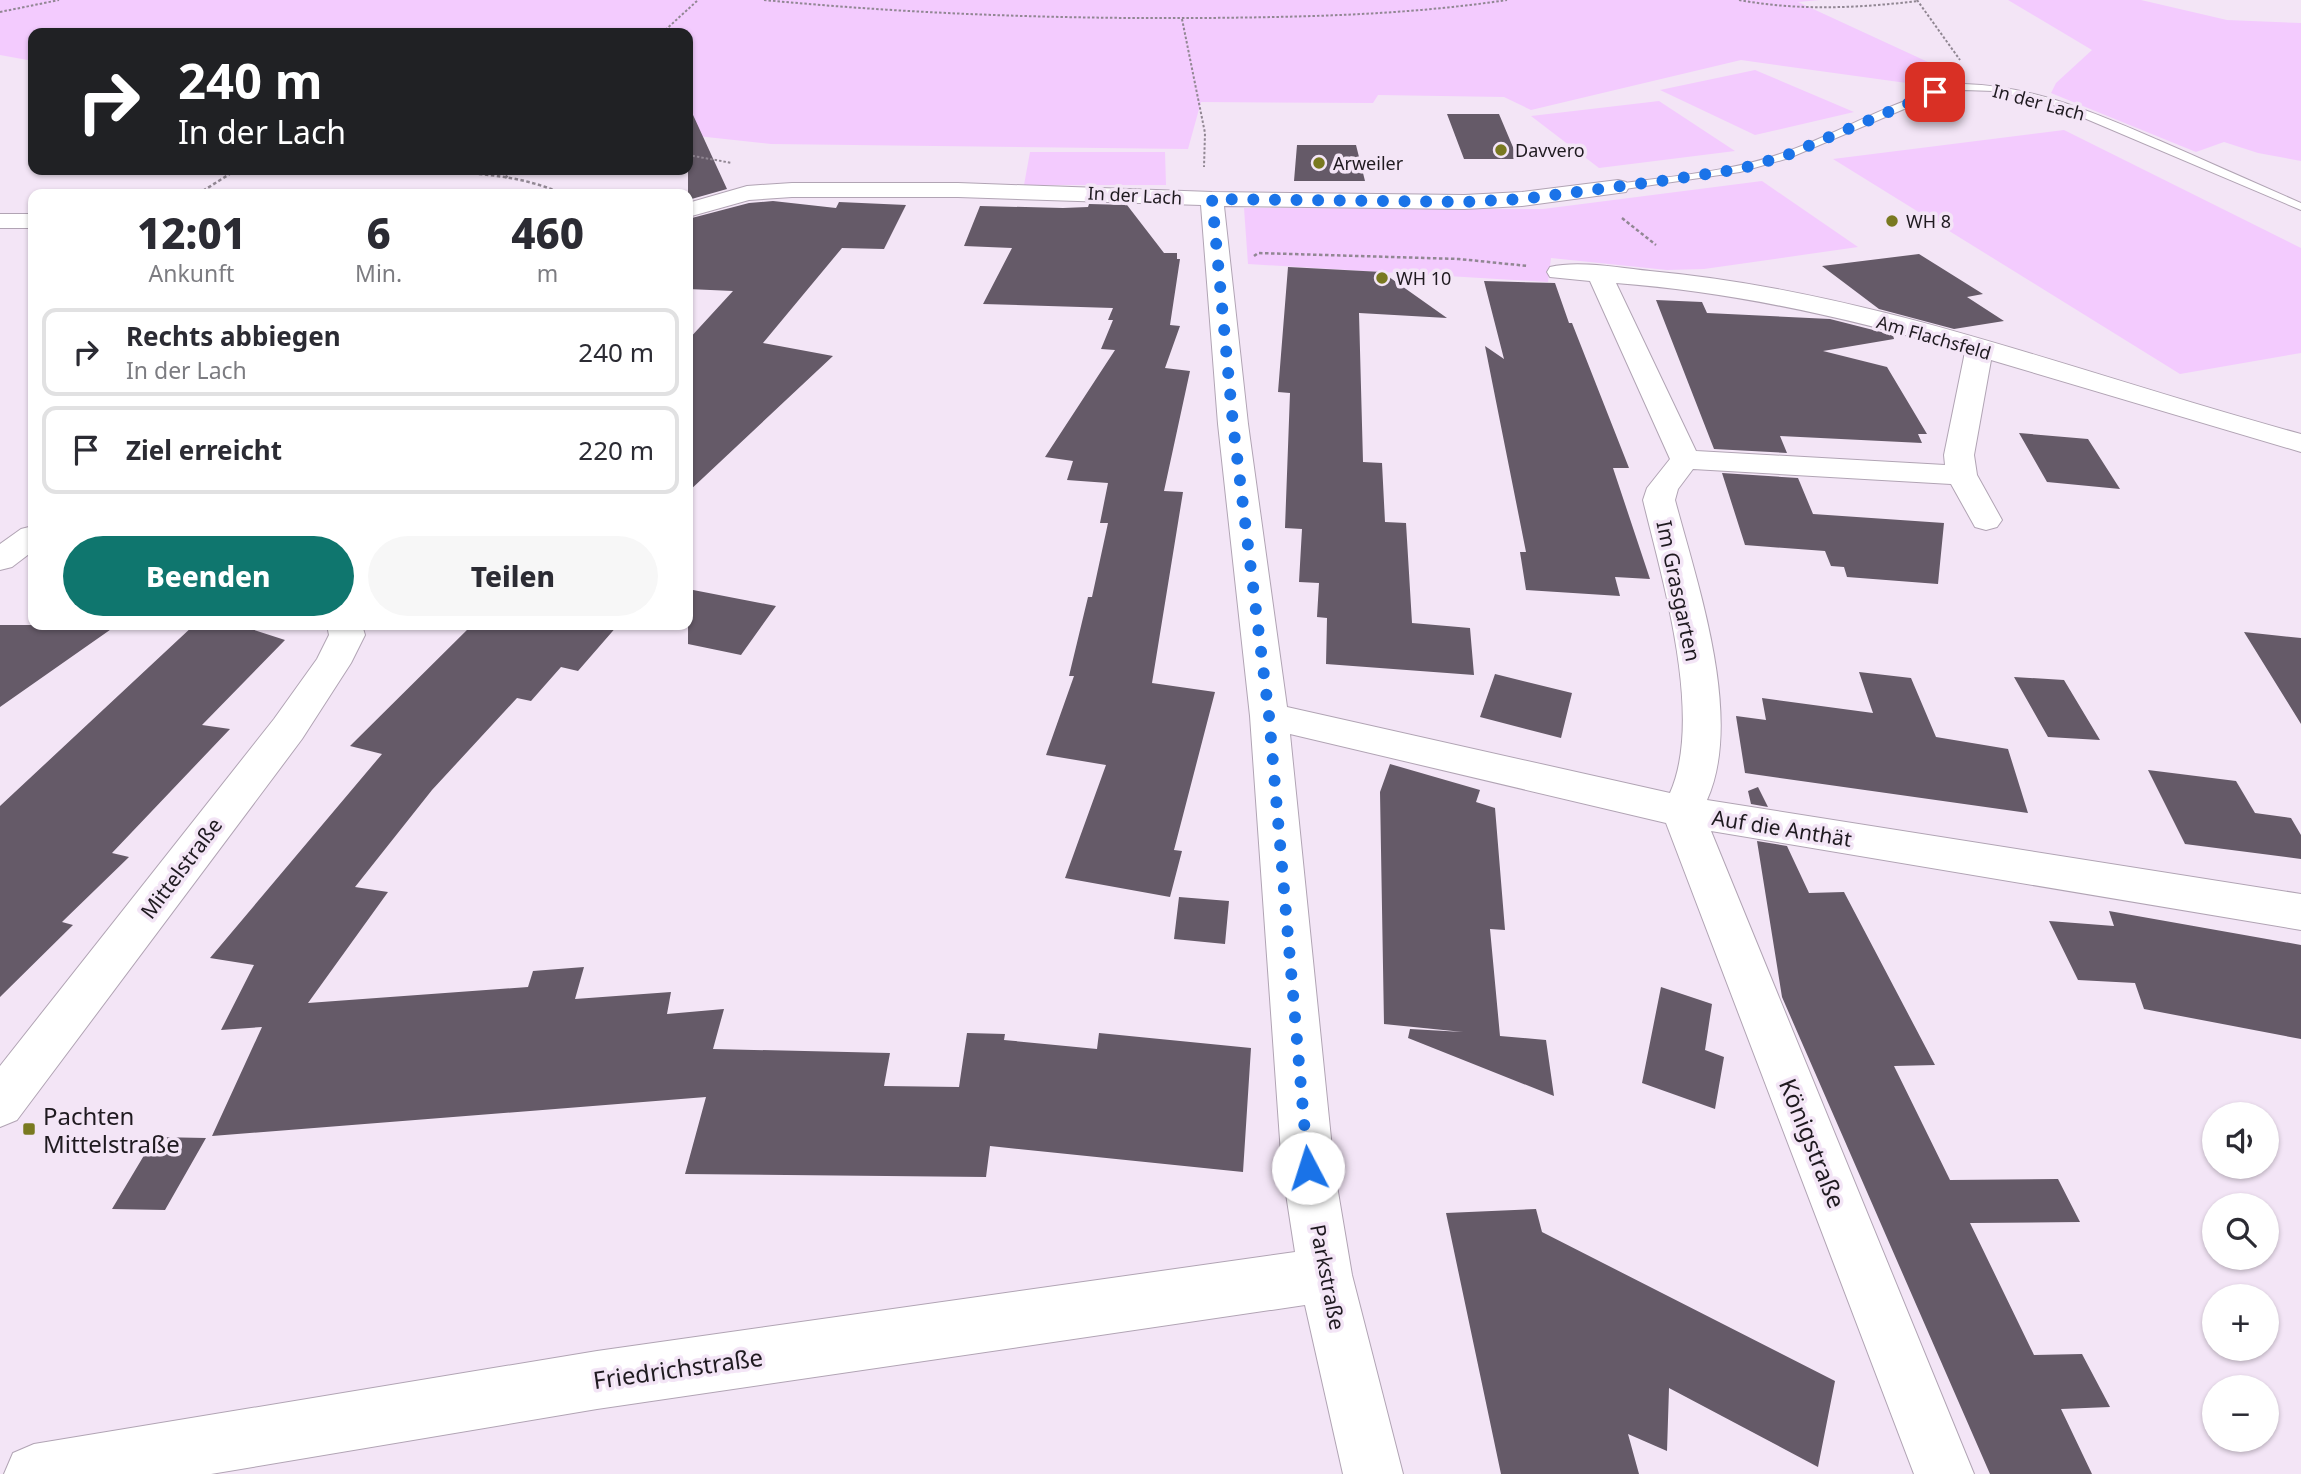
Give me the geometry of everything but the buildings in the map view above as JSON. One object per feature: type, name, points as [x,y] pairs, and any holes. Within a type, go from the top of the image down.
[{"type":"street","name":"In der Lach","points":[[693,209],[747,193],[804,189],[1079,192],[1212,199],[1464,202],[1522,199],[1618,187]]},
{"type":"street","name":"Parkstraße","points":[[1212,199],[1233,424],[1269,716],[1308,1168],[1325,1275],[1373,1474]]},
{"type":"street","points":[[0,221],[28,221]]},
{"type":"street","name":"Am Flachsfeld","points":[[1559,272],[1682,281],[1764,294],[1859,315],[2290,440]]},
{"type":"street","points":[[1599,274],[1685,459],[1962,475]]},
{"type":"street","points":[[1979,349],[1959,455],[1962,475],[1986,520]]},
{"type":"street","points":[[2290,440],[2301,465]]},
{"type":"street","name":"Im Grasgarten","points":[[1682,811],[1699,768],[1701,710],[1690,625],[1659,500],[1663,488],[1685,459]]},
{"type":"street","points":[[0,560],[28,540]]},
{"type":"street","name":"Mittelstraße","points":[[0,1104],[288,729],[352,630]]},
{"type":"street","name":"Auf die Anthät","points":[[1269,716],[1682,811],[2301,912]]},
{"type":"street","name":"Königstraße","points":[[1682,811],[1944,1474]]},
{"type":"street","name":"Friedrichstraße","points":[[34,1474],[597,1380],[1325,1275]]},
{"type":"lane","name":"In der Lach","points":[[1618,187],[1740,169],[1763,163],[1827,140],[1935,92],[1958,86],[2050,101],[2087,114],[2301,207]]},
{"type":"path","points":[[0,12],[59,0]]},
{"type":"path","points":[[667,28],[698,0]]},
{"type":"path","points":[[764,0],[993,16],[1182,18],[1399,13],[1507,0]]},
{"type":"path","points":[[1739,0],[1783,7],[1831,9],[1918,0],[1983,88]]},
{"type":"path","points":[[1182,18],[1205,133],[1202,164],[1209,178],[1212,199]]},
{"type":"path","points":[[206,189],[228,175]]},
{"type":"path","points":[[464,175],[505,178],[554,189]]},
{"type":"path","points":[[505,178],[508,175]]},
{"type":"path","points":[[1614,211],[1679,267],[1682,281]]},
{"type":"path","points":[[1217,261],[1247,260],[1258,253],[1459,259],[1559,272]]},
{"type":"shaded area","points":[[0,0],[1820,0],[1798,2],[1941,68],[1921,85],[1741,60],[1531,110],[1504,97],[1378,95],[1373,103],[1201,102],[1188,149],[771,144],[693,136],[693,28],[28,28],[28,60],[0,55]]},
{"type":"shaded area","points":[[2008,0],[2141,0],[2227,20],[2301,23],[2301,161],[2258,153],[2224,142],[2196,152],[2051,93],[2056,83],[2092,50]]},
{"type":"shaded area","points":[[1755,70],[1854,112],[1755,135],[1660,90]]},
{"type":"shaded area","points":[[1659,101],[1735,151],[1599,168],[1531,116]]},
{"type":"shaded area","points":[[2064,130],[2301,248],[2301,353],[2180,374],[1833,159]]},
{"type":"shaded area","points":[[1030,152],[1165,152],[1166,185],[1024,185]]},
{"type":"shaded area","points":[[1762,181],[1858,247],[1704,269],[1667,270],[1551,258],[1548,282],[1248,264],[1244,208],[1543,209]]},
{"type":"place","name":"Davvero","points":[[1501,150]]},
{"type":"place","name":"Arweiler","points":[[1319,163]]},
{"type":"place","name":"WH 8","points":[[1892,221]]},
{"type":"place","name":"WH 10","points":[[1382,278]]},
{"type":"place","name":"Pachten Mittelstraße","points":[[29,1129]]},
{"type":"route","points":[[1308,1168],[1269,716],[1233,424],[1212,199],[1464,202],[1522,199],[1661,181],[1740,169],[1785,156],[1935,92]]}]
